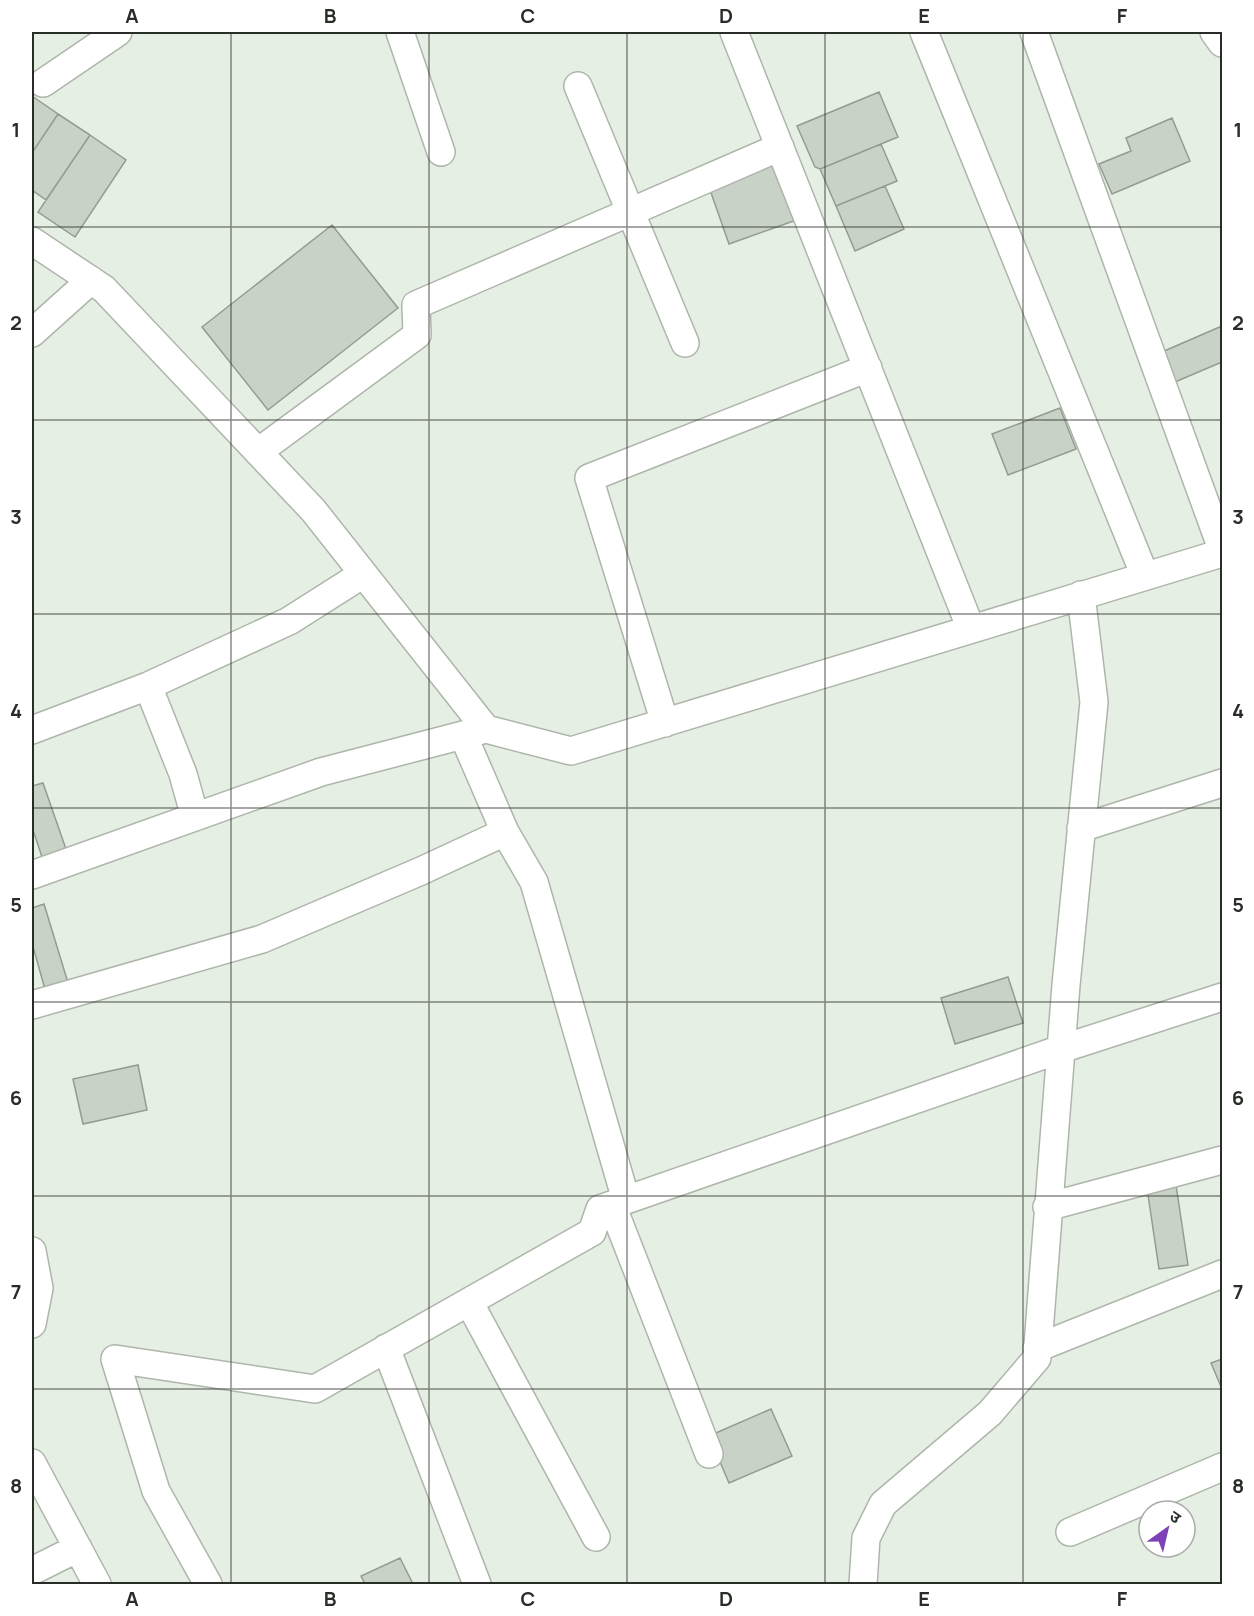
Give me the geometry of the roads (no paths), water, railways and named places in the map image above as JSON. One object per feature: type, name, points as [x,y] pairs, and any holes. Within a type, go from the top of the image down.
[{"type":"street","points":[[43,83],[118,32]]},
{"type":"street","points":[[400,32],[441,152]]},
{"type":"street","points":[[735,32],[971,629]]},
{"type":"street","points":[[924,32],[1145,576]]},
{"type":"street","points":[[32,875],[321,772],[474,732],[571,751],[1222,551],[1035,32]]},
{"type":"street","points":[[1214,32],[1222,43]]},
{"type":"street","points":[[578,86],[685,343]]},
{"type":"street","points":[[258,452],[417,334],[416,305],[780,147]]},
{"type":"street","points":[[32,241],[104,289],[314,510],[363,574],[474,732],[505,832],[534,882],[619,1203],[710,1454]]},
{"type":"street","points":[[32,333],[91,280]]},
{"type":"street","points":[[665,723],[589,478],[868,368]]},
{"type":"street","points":[[32,730],[148,686],[289,621],[363,574]]},
{"type":"street","points":[[863,1584],[866,1538],[883,1504],[990,1413],[1037,1358],[1047,1207],[1094,702],[1081,596]]},
{"type":"street","points":[[148,686],[183,774],[195,817]]},
{"type":"street","points":[[1081,828],[1222,783]]},
{"type":"street","points":[[32,1005],[262,939],[421,871],[505,832]]},
{"type":"street","points":[[208,1584],[156,1491],[114,1359],[315,1389],[592,1232],[600,1209],[1061,1049],[1222,997]]},
{"type":"street","points":[[1047,1207],[1222,1160]]},
{"type":"street","points":[[32,1251],[39,1288],[32,1324]]},
{"type":"street","points":[[1038,1348],[1222,1274]]},
{"type":"street","points":[[469,1302],[596,1537]]},
{"type":"street","points":[[386,1348],[477,1584]]},
{"type":"street","points":[[32,1462],[97,1584]]},
{"type":"street","points":[[1070,1532],[1222,1467]]},
{"type":"street","points":[[32,1570],[78,1548]]}]
